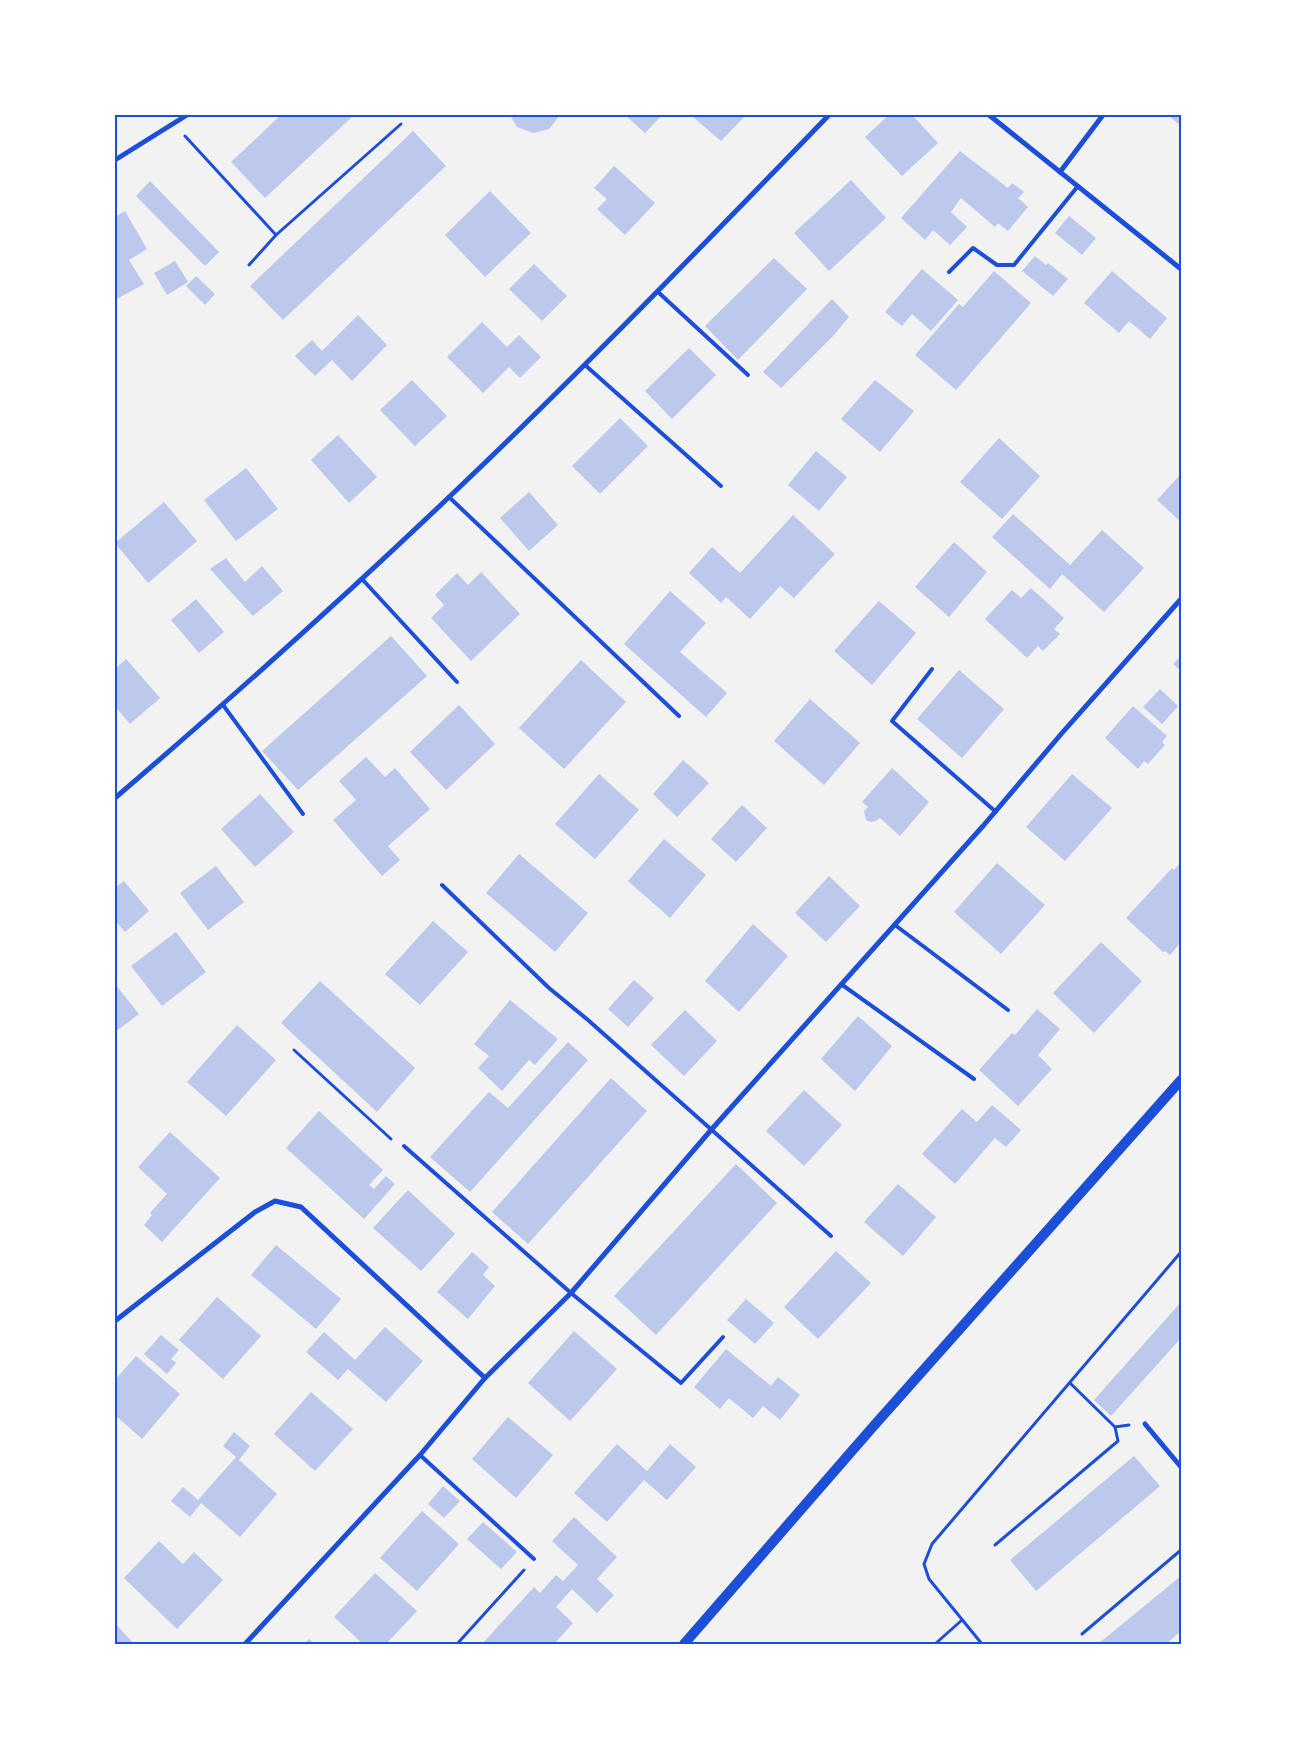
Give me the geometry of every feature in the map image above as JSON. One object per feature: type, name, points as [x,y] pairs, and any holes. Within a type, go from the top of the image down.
[{"type":"main road","points":[[684,1644],[865,1436],[1181,1080]]},
{"type":"street","points":[[115,160],[188,115]]},
{"type":"street","points":[[115,798],[223,706],[449,497],[658,292],[829,115]]},
{"type":"street","points":[[989,115],[1181,269]]},
{"type":"street","points":[[1060,172],[1103,115]]},
{"type":"street","points":[[245,1644],[420,1455],[485,1378],[571,1293],[711,1130],[996,812],[1062,733],[1181,599]]},
{"type":"street","points":[[115,1321],[255,1212],[275,1201],[302,1207],[485,1378]]},
{"type":"street","points":[[1145,1424],[1181,1467]]},
{"type":"lane","points":[[949,272],[973,248],[997,264],[1014,265],[1078,186]]},
{"type":"lane","points":[[658,292],[748,375]]},
{"type":"lane","points":[[585,365],[721,486]]},
{"type":"lane","points":[[449,497],[679,716]]},
{"type":"lane","points":[[362,579],[457,682]]},
{"type":"lane","points":[[932,669],[892,721],[996,812]]},
{"type":"lane","points":[[223,706],[303,814]]},
{"type":"lane","points":[[442,886],[549,988],[588,1020],[831,1236]]},
{"type":"lane","points":[[895,925],[1008,1010]]},
{"type":"lane","points":[[841,984],[974,1079]]},
{"type":"lane","points":[[404,1146],[571,1293],[681,1383],[723,1337]]},
{"type":"lane","points":[[420,1455],[534,1559]]},
{"type":"path","points":[[173,123],[276,235]]},
{"type":"path","points":[[249,265],[276,235],[401,124]]},
{"type":"path","points":[[294,1050],[394,1141],[404,1146]]},
{"type":"path","points":[[982,1644],[929,1579],[924,1564],[932,1544],[1181,1252]]},
{"type":"path","points":[[995,1545],[1118,1441],[1115,1427],[1070,1383]]},
{"type":"path","points":[[1115,1427],[1145,1424]]},
{"type":"path","points":[[1082,1634],[1181,1550]]},
{"type":"path","points":[[457,1644],[534,1559]]},
{"type":"path","points":[[935,1644],[962,1620]]},
{"type":"building","points":[[281,115],[354,115],[265,198],[231,162]]},
{"type":"building","points":[[510,115],[560,115],[549,129],[533,133],[517,127]]},
{"type":"building","points":[[625,115],[662,115],[645,133]]},
{"type":"building","points":[[695,115],[746,115],[721,141],[693,117]]},
{"type":"building","points":[[889,115],[912,115],[938,143],[902,176],[865,137]]},
{"type":"building","points":[[1168,115],[1181,115],[1181,126]]},
{"type":"building","points":[[413,131],[446,166],[283,320],[250,286]]},
{"type":"building","points":[[960,151],[1008,188],[1012,183],[1024,192],[1018,198],[1028,207],[1008,231],[998,223],[995,227],[961,198],[951,212],[967,227],[950,245],[933,230],[925,240],[901,218]]},
{"type":"building","points":[[614,166],[655,203],[625,235],[597,209],[607,199],[594,188]]},
{"type":"building","points":[[851,180],[886,218],[829,271],[794,233]]},
{"type":"building","points":[[150,181],[219,252],[205,266],[136,196]]},
{"type":"building","points":[[490,191],[531,233],[485,277],[445,235]]},
{"type":"building","points":[[125,211],[147,249],[129,260],[144,284],[117,299],[115,295],[115,217]]},
{"type":"building","points":[[1069,216],[1096,238],[1082,255],[1055,233]]},
{"type":"building","points":[[1035,256],[1046,265],[1048,263],[1068,279],[1053,296],[1022,271]]},
{"type":"building","points":[[774,258],[807,289],[738,360],[705,326]]},
{"type":"building","points":[[175,261],[188,282],[167,295],[154,273]]},
{"type":"building","points":[[534,264],[567,296],[542,321],[509,289]]},
{"type":"building","points":[[922,269],[958,300],[931,331],[912,314],[902,326],[885,312]]},
{"type":"building","points":[[994,271],[1031,303],[956,390],[915,355],[959,304],[963,307]]},
{"type":"building","points":[[1112,271],[1167,318],[1150,339],[1129,321],[1119,333],[1084,303]]},
{"type":"building","points":[[196,276],[215,294],[205,305],[186,286]]},
{"type":"building","points":[[832,299],[849,317],[833,336],[781,388],[763,372]]},
{"type":"building","points":[[358,315],[387,345],[352,381],[332,360],[315,376],[295,356],[312,340],[322,351]]},
{"type":"building","points":[[482,322],[507,347],[519,335],[541,357],[520,378],[509,367],[483,393],[447,357]]},
{"type":"building","points":[[689,348],[716,375],[672,419],[645,391]]},
{"type":"building","points":[[412,380],[447,416],[415,446],[380,410]]},
{"type":"building","points":[[875,380],[914,411],[880,452],[841,419]]},
{"type":"building","points":[[620,418],[648,446],[600,494],[572,466]]},
{"type":"building","points":[[338,435],[377,477],[349,503],[311,460]]},
{"type":"building","points":[[999,438],[1040,476],[1002,519],[960,482]]},
{"type":"building","points":[[816,451],[847,477],[819,511],[788,485]]},
{"type":"building","points":[[246,468],[278,509],[236,541],[204,500]]},
{"type":"building","points":[[1181,474],[1181,522],[1157,500]]},
{"type":"building","points":[[529,492],[558,525],[529,551],[500,518]]},
{"type":"building","points":[[164,502],[197,541],[148,583],[115,543]]},
{"type":"building","points":[[1013,514],[1070,565],[1102,530],[1144,568],[1104,612],[1062,574],[1050,589],[992,537]]},
{"type":"building","points":[[793,515],[835,554],[794,598],[780,586],[750,619],[726,597],[721,603],[689,573],[712,547],[740,573]]},
{"type":"building","points":[[954,542],[987,572],[949,617],[915,587]]},
{"type":"building","points":[[226,558],[245,582],[262,566],[283,591],[253,616],[210,569]]},
{"type":"building","points":[[481,572],[520,614],[471,661],[431,618],[444,605],[435,595],[457,573],[468,585]]},
{"type":"building","points":[[1031,588],[1064,618],[1054,629],[1060,634],[1043,651],[1038,646],[1027,658],[985,619],[1012,590],[1021,598]]},
{"type":"building","points":[[670,591],[706,623],[680,652],[727,693],[706,717],[624,644]]},
{"type":"building","points":[[196,599],[224,632],[199,653],[171,620]]},
{"type":"building","points":[[879,601],[916,633],[872,685],[834,651]]},
{"type":"building","points":[[391,636],[427,676],[298,790],[262,751]]},
{"type":"building","points":[[1181,656],[1181,671],[1173,664]]},
{"type":"building","points":[[126,659],[160,698],[130,724],[115,706],[115,669]]},
{"type":"building","points":[[581,660],[626,702],[564,769],[519,728]]},
{"type":"building","points":[[959,670],[1004,709],[962,758],[917,719]]},
{"type":"building","points":[[1160,689],[1178,706],[1162,724],[1143,707]]},
{"type":"building","points":[[810,699],[860,743],[824,785],[774,741]]},
{"type":"building","points":[[459,705],[495,744],[446,790],[410,752]]},
{"type":"building","points":[[1133,706],[1167,736],[1162,742],[1165,745],[1148,764],[1144,761],[1138,769],[1105,738]]},
{"type":"building","points":[[366,757],[385,777],[395,768],[430,809],[388,846],[400,860],[382,876],[333,820],[356,800],[339,781]]},
{"type":"building","points":[[683,760],[709,783],[677,817],[653,794]]},
{"type":"building","points":[[892,768],[929,802],[900,836],[880,818],[871,822],[866,820],[864,811],[868,807],[862,802]]},
{"type":"building","points":[[599,774],[639,810],[595,859],[555,824]]},
{"type":"building","points":[[1072,774],[1112,808],[1065,861],[1026,827]]},
{"type":"building","points":[[260,794],[294,832],[255,867],[221,829]]},
{"type":"building","points":[[742,805],[767,828],[736,862],[711,839]]},
{"type":"building","points":[[664,839],[706,875],[670,918],[628,881]]},
{"type":"building","points":[[519,854],[588,913],[555,952],[486,893]]},
{"type":"building","points":[[1181,862],[1181,942],[1170,955],[1165,951],[1163,952],[1126,918],[1172,868],[1174,870]]},
{"type":"building","points":[[997,863],[1045,905],[1001,954],[954,912]]},
{"type":"building","points":[[216,866],[244,902],[208,930],[180,893]]},
{"type":"building","points":[[829,876],[860,906],[826,942],[795,913]]},
{"type":"building","points":[[124,881],[149,911],[125,932],[115,920],[115,888]]},
{"type":"building","points":[[433,921],[468,952],[420,1005],[385,974]]},
{"type":"building","points":[[753,924],[788,956],[739,1012],[705,981]]},
{"type":"building","points":[[176,932],[206,972],[162,1006],[131,966]]},
{"type":"building","points":[[1101,942],[1142,981],[1094,1033],[1053,993]]},
{"type":"building","points":[[634,980],[654,998],[628,1027],[608,1009]]},
{"type":"building","points":[[320,981],[415,1068],[377,1112],[281,1023]]},
{"type":"building","points":[[115,984],[139,1014],[115,1032]]},
{"type":"building","points":[[510,1000],[558,1039],[535,1065],[529,1060],[502,1091],[478,1068],[489,1056],[474,1044]]},
{"type":"building","points":[[1037,1009],[1060,1029],[1038,1055],[1052,1069],[1018,1106],[979,1070],[1012,1033],[1015,1035]]},
{"type":"building","points":[[685,1010],[717,1041],[684,1076],[651,1045]]},
{"type":"building","points":[[858,1016],[892,1046],[855,1091],[821,1059]]},
{"type":"building","points":[[237,1025],[276,1060],[226,1116],[187,1082]]},
{"type":"building","points":[[568,1042],[588,1060],[470,1192],[430,1157],[489,1092],[508,1108]]},
{"type":"building","points":[[611,1078],[647,1111],[528,1244],[492,1212]]},
{"type":"building","points":[[804,1090],[842,1125],[804,1166],[766,1131]]},
{"type":"building","points":[[992,1105],[1021,1130],[1006,1147],[995,1138],[955,1184],[922,1154],[962,1109],[977,1122]]},
{"type":"building","points":[[319,1111],[383,1170],[369,1185],[374,1189],[386,1176],[395,1184],[364,1219],[286,1148]]},
{"type":"building","points":[[170,1132],[220,1178],[162,1242],[144,1225],[152,1215],[150,1213],[167,1194],[138,1167]]},
{"type":"building","points":[[736,1164],[777,1203],[656,1335],[614,1296]]},
{"type":"building","points":[[898,1184],[936,1217],[903,1256],[864,1222]]},
{"type":"building","points":[[408,1190],[455,1234],[421,1271],[373,1228]]},
{"type":"building","points":[[276,1245],[341,1299],[316,1329],[251,1275]]},
{"type":"building","points":[[836,1251],[871,1283],[818,1339],[784,1307]]},
{"type":"building","points":[[472,1252],[489,1267],[483,1275],[495,1286],[468,1319],[437,1292]]},
{"type":"building","points":[[217,1297],[261,1336],[223,1379],[179,1340]]},
{"type":"building","points":[[746,1299],[774,1323],[755,1344],[727,1320]]},
{"type":"building","points":[[1181,1302],[1181,1338],[1111,1416],[1094,1400]]},
{"type":"building","points":[[385,1327],[423,1361],[386,1402],[348,1369],[338,1380],[306,1352],[324,1332],[355,1360]]},
{"type":"building","points":[[574,1331],[617,1369],[570,1421],[528,1383]]},
{"type":"building","points":[[161,1335],[179,1350],[171,1359],[176,1363],[167,1374],[144,1354]]},
{"type":"building","points":[[726,1349],[771,1386],[778,1377],[800,1395],[780,1420],[763,1406],[753,1418],[729,1398],[720,1409],[694,1387]]},
{"type":"building","points":[[136,1356],[180,1394],[142,1439],[115,1415],[115,1380]]},
{"type":"building","points":[[311,1392],[353,1429],[315,1471],[274,1434]]},
{"type":"building","points":[[508,1417],[553,1455],[516,1498],[472,1459]]},
{"type":"building","points":[[234,1432],[250,1446],[239,1460],[277,1494],[240,1537],[201,1503],[190,1517],[171,1501],[183,1487],[198,1500],[236,1457],[223,1446]]},
{"type":"building","points":[[617,1444],[647,1471],[670,1444],[696,1467],[667,1500],[644,1480],[607,1522],[574,1493]]},
{"type":"building","points":[[1134,1456],[1160,1486],[1036,1591],[1010,1560]]},
{"type":"building","points":[[443,1486],[460,1501],[444,1518],[428,1504]]},
{"type":"building","points":[[422,1511],[459,1544],[417,1591],[380,1558]]},
{"type":"building","points":[[574,1517],[617,1557],[597,1579],[614,1595],[597,1613],[572,1589],[556,1607],[573,1623],[554,1644],[482,1644],[534,1587],[540,1593],[556,1575],[563,1581],[578,1565],[552,1541]]},
{"type":"building","points":[[483,1522],[517,1552],[501,1569],[467,1539]]},
{"type":"building","points":[[159,1541],[183,1564],[194,1552],[223,1580],[177,1629],[124,1578]]},
{"type":"building","points":[[375,1573],[417,1611],[386,1644],[363,1644],[334,1617]]},
{"type":"building","points":[[1181,1576],[1181,1631],[1166,1644],[1098,1644]]},
{"type":"building","points":[[115,1623],[134,1644],[115,1644]]},
{"type":"building","points":[[309,1639],[315,1644],[304,1644]]}]
